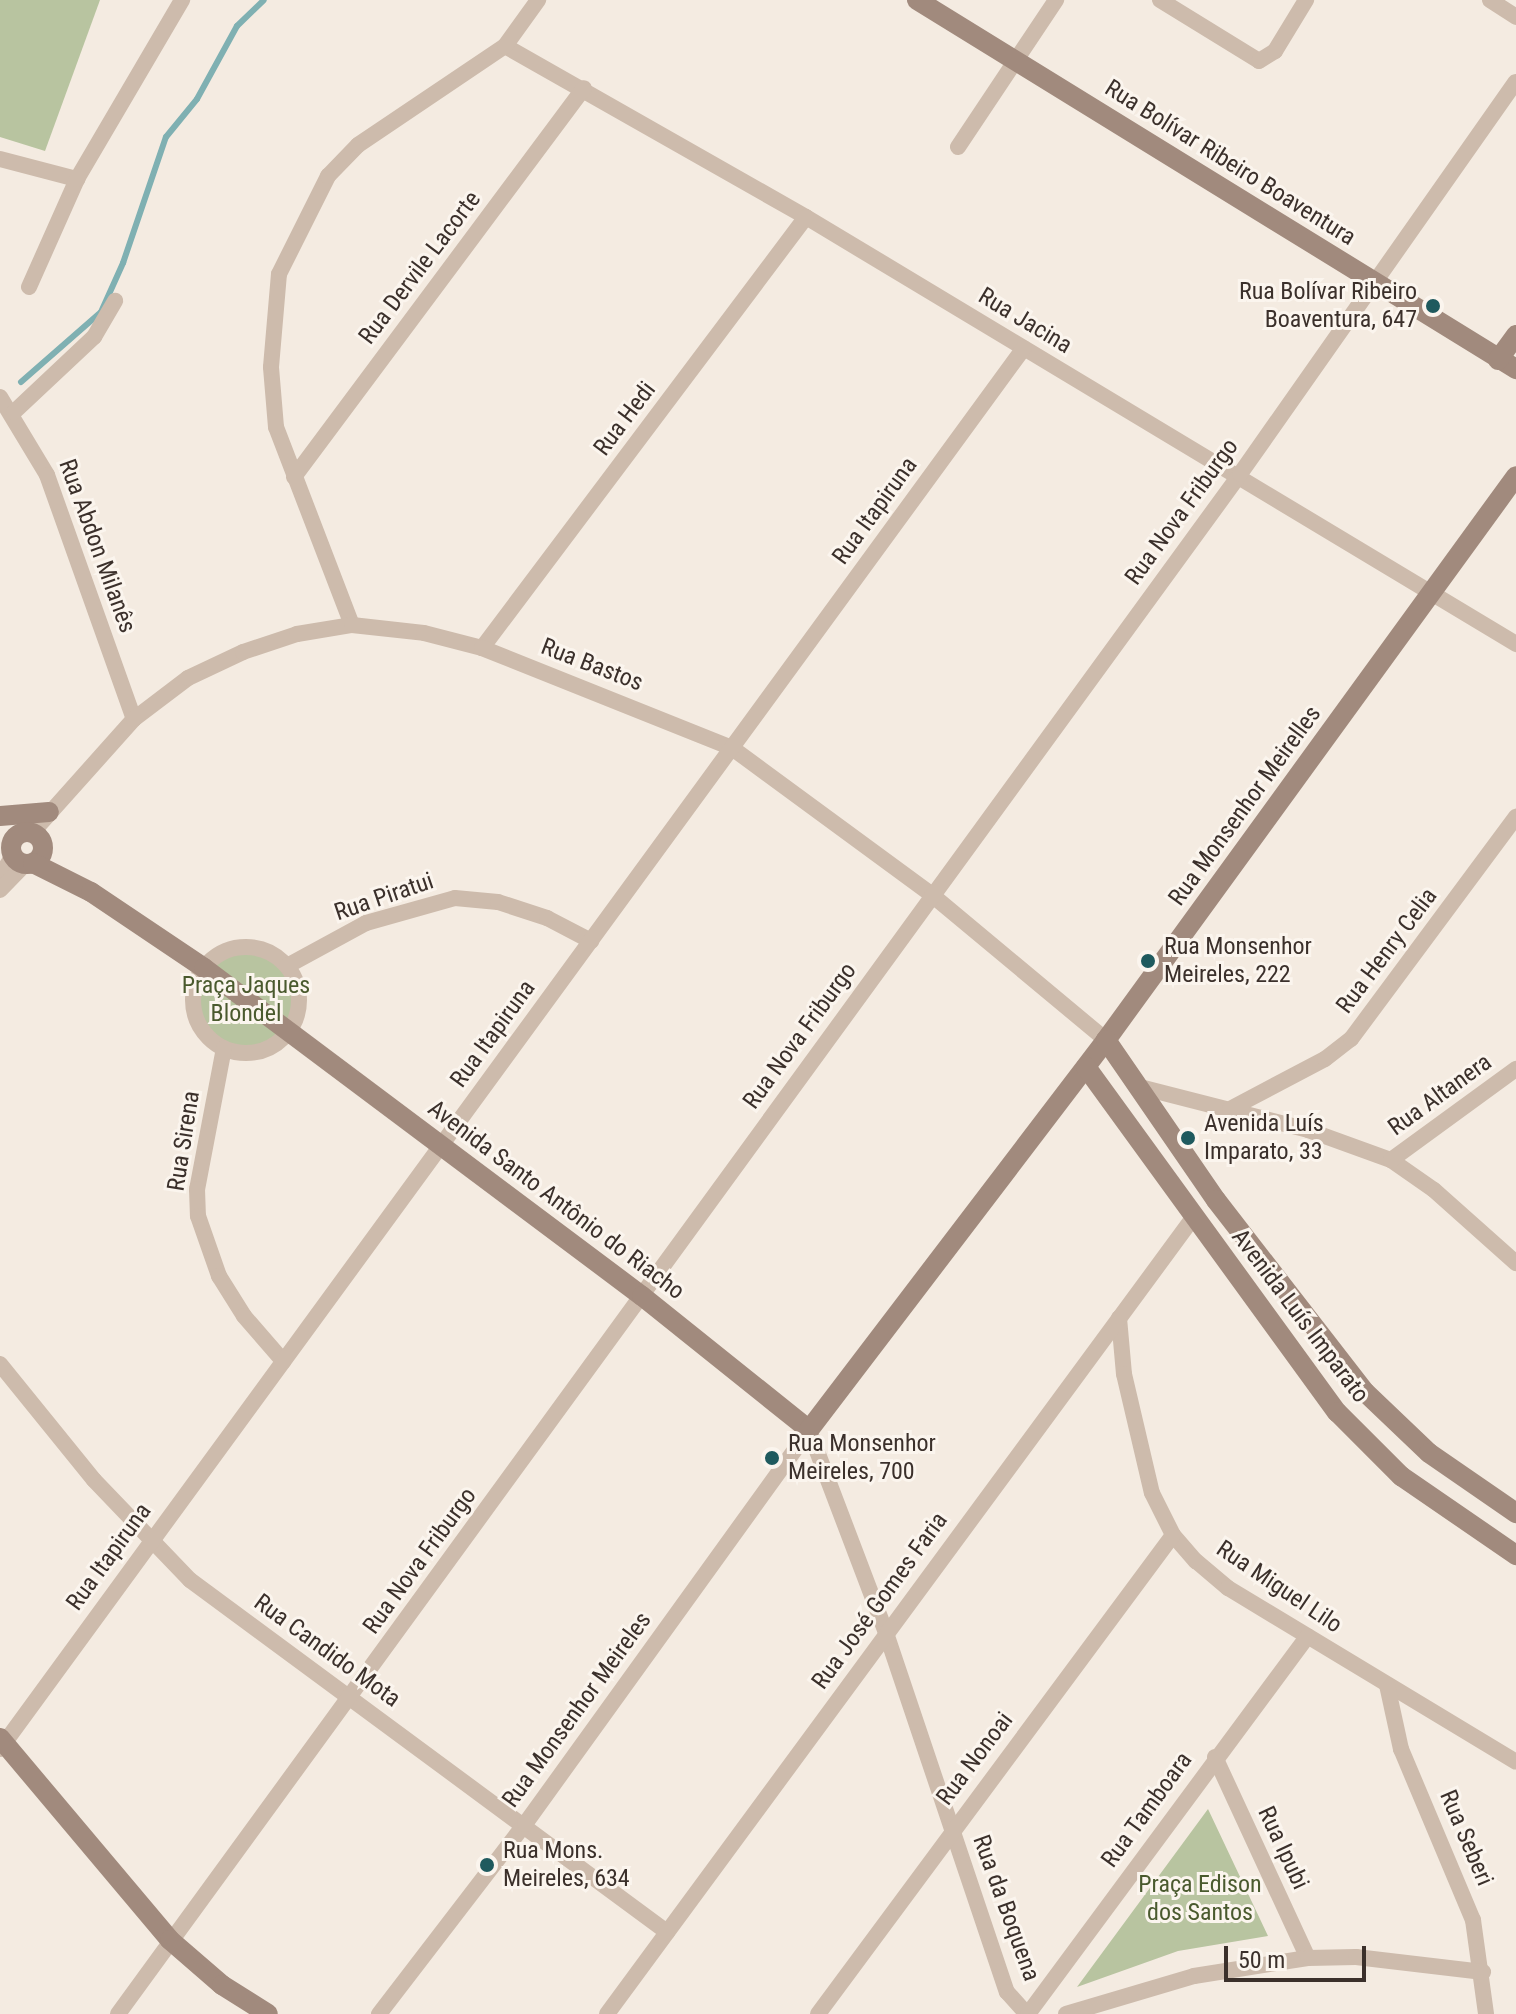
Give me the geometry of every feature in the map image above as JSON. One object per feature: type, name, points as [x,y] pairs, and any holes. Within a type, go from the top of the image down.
[{"type":"street","points":[[29,287],[77,179],[182,0]]},
{"type":"street","points":[[352,625],[276,427],[271,367],[279,274],[301,221],[328,176],[358,145],[505,46],[538,0]]},
{"type":"street","name":"Rua Bolívar Ribeiro Boaventura","points":[[917,0],[1507,364]]},
{"type":"street","points":[[958,147],[1056,0]]},
{"type":"street","points":[[1160,0],[1259,61],[1275,51],[1306,0]]},
{"type":"street","points":[[1490,0],[1516,17]]},
{"type":"street","name":"Rua Jacina","points":[[505,46],[584,88],[806,217],[1240,474],[1516,644]]},
{"type":"street","name":"Rua Nova Friburgo","points":[[118,2014],[1240,474],[1516,82]]},
{"type":"street","name":"Rua Dervile Lacorte","points":[[294,477],[584,88]]},
{"type":"street","points":[[0,159],[77,179]]},
{"type":"street","name":"Rua Hedi","points":[[482,648],[806,217]]},
{"type":"street","points":[[14,412],[94,337],[115,301]]},
{"type":"street","points":[[1507,364],[1516,335]]},
{"type":"street","name":"Rua Itapiruna","points":[[1,1743],[1024,348]]},
{"type":"street","name":"Rua Abdon Milanês","points":[[0,397],[14,412],[47,475],[134,719]]},
{"type":"street","name":"Rua Monsenhor Meirelles","points":[[809,1430],[1086,1067],[1516,476]]},
{"type":"street","name":"Rua Bastos","points":[[33,836],[49,812],[134,719],[188,678],[243,652],[352,625],[424,633],[482,648],[732,748],[932,895],[1106,1040]]},
{"type":"street","points":[[0,818],[49,812]]},
{"type":"street","name":"Rua Henry Celia","points":[[1230,1109],[1325,1059],[1351,1039],[1516,817]]},
{"type":"street","name":"Avenida Santo Antônio do Riacho","points":[[0,818],[33,836],[91,892],[204,968],[642,1296],[809,1430]]},
{"type":"street","points":[[18,861],[33,836]]},
{"type":"street","points":[[0,890],[33,836]]},
{"type":"street","name":"Avenida Santo Antônio do Riacho","points":[[18,861],[91,892]]},
{"type":"street","name":"Rua Piratui","points":[[287,966],[366,923],[455,898],[498,902],[547,918],[591,941]]},
{"type":"street","points":[[245,947],[275,956],[287,966],[299,999],[288,1032],[252,1052],[224,1048],[211,1040],[194,1013],[193,997],[204,968],[229,950],[245,947]]},
{"type":"street","name":"Avenida Luís Imparato","points":[[1106,1040],[1216,1200],[1365,1392],[1429,1453],[1516,1513]]},
{"type":"street","name":"Rua Sirena","points":[[224,1048],[197,1189],[198,1216],[219,1276],[244,1316],[283,1361]]},
{"type":"street","name":"Avenida Luís Imparato","points":[[1086,1067],[1337,1412],[1401,1476],[1516,1555]]},
{"type":"street","name":"Rua Altanera","points":[[1391,1160],[1516,1069]]},
{"type":"street","points":[[1136,1086],[1230,1109],[1391,1160],[1434,1190],[1516,1263]]},
{"type":"street","name":"Rua José Gomes Faria","points":[[607,2014],[1193,1218]]},
{"type":"street","name":"Rua Miguel Lilo","points":[[1119,1318],[1139,1448],[1152,1493],[1173,1535],[1228,1588],[1516,1762]]},
{"type":"street","name":"Rua Candido Mota","points":[[0,1364],[148,1542],[190,1580],[525,1824],[667,1932]]},
{"type":"street","points":[[809,1430],[886,1633]]},
{"type":"street","name":"Rua Monsenhor Meireles","points":[[379,2014],[525,1824],[809,1430]]},
{"type":"street","name":"Rua Nonoai","points":[[818,2014],[1173,1535]]},
{"type":"street","name":"Rua da Boquena","points":[[886,1633],[1007,1992],[1028,2014]]},
{"type":"street","name":"Rua Tamboara","points":[[1028,2014],[1215,1757],[1308,1636]]},
{"type":"street","name":"Rua Seberi","points":[[1387,1685],[1401,1749],[1463,1890],[1483,1972],[1486,2014]]},
{"type":"street","points":[[1,1743],[170,1940],[222,1985],[268,2014]]},
{"type":"street","name":"Rua Ipubi","points":[[1215,1757],[1308,1958]]},
{"type":"street","points":[[1066,2014],[1194,1976],[1308,1958],[1356,1957],[1483,1972]]},
{"type":"green space","points":[[0,0],[100,0],[45,151],[0,137]]},
{"type":"green space","name":"Praça Jaques Blondel","points":[[247,951],[266,955],[282,965],[292,981],[296,1000],[292,1019],[282,1035],[266,1045],[247,1049],[228,1045],[212,1035],[202,1019],[198,1000],[202,981],[212,965],[228,955]]},
{"type":"green space","name":"Praça Edison dos Santos","points":[[1208,1809],[1268,1936],[1178,1951],[1077,1987]]},
{"type":"waterway","points":[[21,382],[101,312],[123,263],[166,137],[197,99],[237,26],[264,0]]},
{"type":"place","name":"Rua Bolívar Ribeiro Boaventura, 647","points":[[1433,306]]},
{"type":"place","name":"Rua Monsenhor Meireles, 222","points":[[1148,961]]},
{"type":"place","name":"Avenida Luís Imparato, 33","points":[[1188,1138]]},
{"type":"place","name":"Rua Monsenhor Meireles, 700","points":[[772,1458]]},
{"type":"place","name":"Rua Mons. Meireles, 634","points":[[487,1865]]}]
